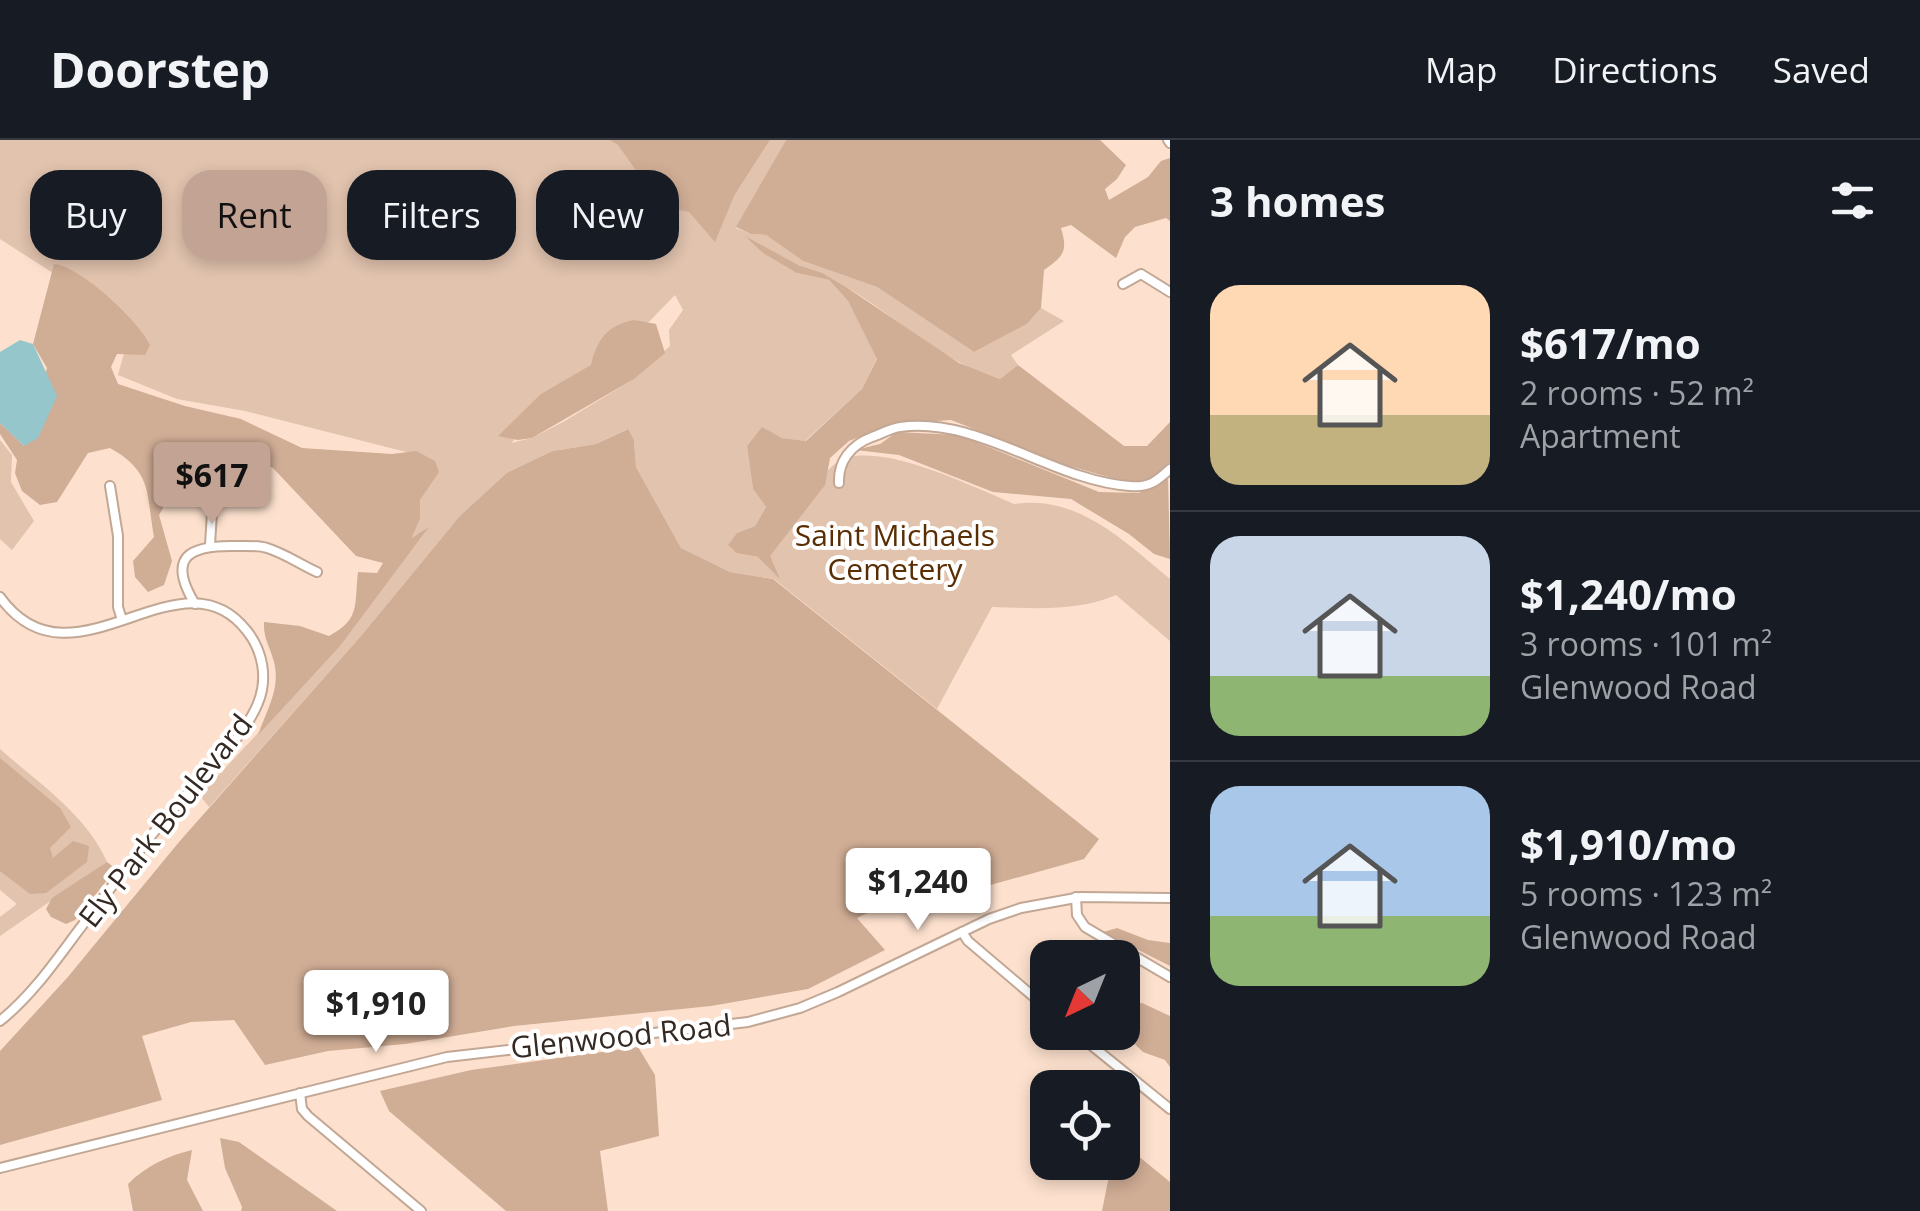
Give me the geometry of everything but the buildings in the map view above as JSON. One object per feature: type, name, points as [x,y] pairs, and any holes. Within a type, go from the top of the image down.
[{"type":"street","points":[[1123,284],[1140,274],[1170,292]]},
{"type":"street","points":[[839,483],[840,463],[853,448],[899,427],[958,430],[1073,474],[1129,486],[1152,485],[1170,469]]},
{"type":"street","points":[[210,546],[214,480]]},
{"type":"street","points":[[110,486],[119,550],[118,607],[122,620]]},
{"type":"street","points":[[0,597],[22,621],[56,634],[90,631],[169,606],[194,604],[183,580],[182,567],[196,548],[267,548],[317,572]]},
{"type":"street","name":"Ely Park Boulevard","points":[[0,1021],[53,966],[257,706],[263,667],[249,634],[222,610],[194,604]]},
{"type":"street","points":[[1076,898],[1077,915],[1086,927],[1170,978]]},
{"type":"street","name":"Glenwood Road","points":[[0,1168],[447,1057],[748,1022],[813,1003],[1021,908],[1076,898],[1170,898]]},
{"type":"street","points":[[962,932],[1030,994]]},
{"type":"street","points":[[1097,1050],[1170,1110]]},
{"type":"street","points":[[300,1093],[302,1108],[308,1116],[422,1211]]},
{"type":"green space","name":"Saint Michaels Cemetery","points":[[0,140],[625,140],[734,196],[770,140],[786,140],[736,228],[766,235],[803,261],[877,287],[974,352],[1027,324],[1041,308],[1064,321],[1011,355],[1018,365],[1000,379],[957,361],[841,284],[798,265],[797,273],[829,280],[848,301],[877,358],[862,389],[805,441],[782,438],[762,428],[747,446],[753,489],[766,507],[755,526],[737,533],[729,546],[736,553],[758,557],[808,492],[838,462],[855,456],[900,461],[951,477],[1014,504],[1059,506],[1118,536],[1170,579],[1170,641],[1116,595],[1070,607],[992,607],[937,709],[774,579],[730,572],[681,548],[636,467],[634,440],[627,429],[596,444],[553,451],[459,517],[361,636],[209,807],[201,797],[196,799],[341,645],[426,531],[412,539],[420,519],[420,500],[429,483],[422,456],[245,411],[177,399],[118,375],[132,324],[33,260],[162,260],[162,170],[30,170],[30,258],[0,239]],"holes":[[[675,295],[683,310],[669,330],[670,346],[634,379],[563,422],[532,438],[511,443],[552,402],[641,330]]]},
{"type":"green space","points":[[0,440],[12,455],[11,482],[34,521],[12,550],[0,539]]},
{"type":"green space","points":[[0,749],[74,814],[107,862],[0,936],[0,917],[17,904],[0,890]]},
{"type":"shaded area","points":[[610,140],[770,140],[734,196],[715,242],[689,212],[679,210],[679,170],[636,170]]},
{"type":"shaded area","points":[[786,140],[1100,140],[1126,165],[1105,189],[1109,200],[1148,177],[1161,161],[1170,158],[1170,221],[1166,218],[1135,227],[1125,237],[1116,258],[1071,225],[1061,228],[1064,248],[1060,257],[1044,270],[1041,308],[1027,324],[974,352],[877,287],[803,261],[766,235],[736,227]]},
{"type":"shaded area","points":[[745,236],[846,287],[959,363],[1000,379],[1018,365],[1124,446],[1147,446],[1170,422],[1170,463],[1151,480],[1129,483],[1066,465],[951,420],[894,424],[849,441],[830,458],[825,485],[770,556],[780,579],[758,557],[736,553],[728,545],[737,533],[755,526],[766,507],[753,489],[747,446],[762,427],[782,438],[806,441],[862,389],[877,359],[848,301],[829,280],[797,273],[763,253]]},
{"type":"shaded area","points":[[54,264],[78,274],[108,296],[150,345],[145,355],[117,354],[111,367],[118,384],[241,419],[302,448],[392,454],[416,451],[435,461],[439,472],[420,500],[420,519],[412,538],[429,527],[341,645],[258,735],[276,681],[264,622],[300,626],[329,636],[351,617],[358,572],[377,573],[383,563],[356,556],[273,468],[221,445],[182,454],[159,515],[172,561],[164,585],[148,592],[135,577],[133,561],[154,537],[148,496],[141,475],[124,457],[110,448],[88,453],[57,502],[40,505],[22,491],[15,473],[17,460],[0,434],[0,423],[24,446],[47,368],[33,344]]},
{"type":"shaded area","points":[[634,320],[656,324],[665,353],[634,379],[532,438],[498,436],[541,394],[591,365],[600,341],[611,330]]},
{"type":"shaded area","points":[[628,429],[634,440],[636,467],[681,548],[730,572],[773,579],[1099,839],[1084,859],[951,896],[927,884],[857,918],[885,950],[808,989],[711,1006],[514,1026],[405,1044],[328,1051],[265,1065],[234,1020],[191,1022],[142,1036],[162,1100],[0,1145],[0,1051],[361,636],[459,517],[507,473],[553,451],[596,444]]},
{"type":"shaded area","points":[[897,432],[959,435],[1099,492],[1139,493],[1168,477],[1170,559],[1154,554],[1071,499],[993,492],[899,455],[855,450],[880,444]]},
{"type":"shaded area","points":[[0,758],[60,808],[71,827],[50,848],[53,858],[73,841],[89,846],[87,862],[46,893],[30,894],[0,871]]},
{"type":"shaded area","points":[[107,862],[116,869],[75,920],[66,924],[51,917],[46,909],[52,898]]},
{"type":"shaded area","points":[[1117,928],[1148,940],[1170,943],[1170,966],[1140,951],[1140,940],[1119,940],[1103,932]]},
{"type":"shaded area","points":[[1140,1003],[1170,1016],[1170,1067],[1165,1060],[1140,1049]]},
{"type":"shaded area","points":[[638,1047],[655,1075],[659,1136],[600,1151],[608,1211],[506,1211],[389,1111],[380,1091],[471,1070]]},
{"type":"shaded area","points":[[220,1138],[239,1142],[337,1211],[241,1211],[225,1168]]},
{"type":"shaded area","points":[[192,1150],[187,1180],[203,1211],[133,1211],[128,1184],[157,1162]]},
{"type":"shaded area","points":[[1140,1157],[1170,1182],[1170,1211],[1102,1211],[1108,1181],[1140,1180]]},
{"type":"water","points":[[20,340],[33,344],[57,396],[38,438],[24,446],[0,423],[0,352]]}]
